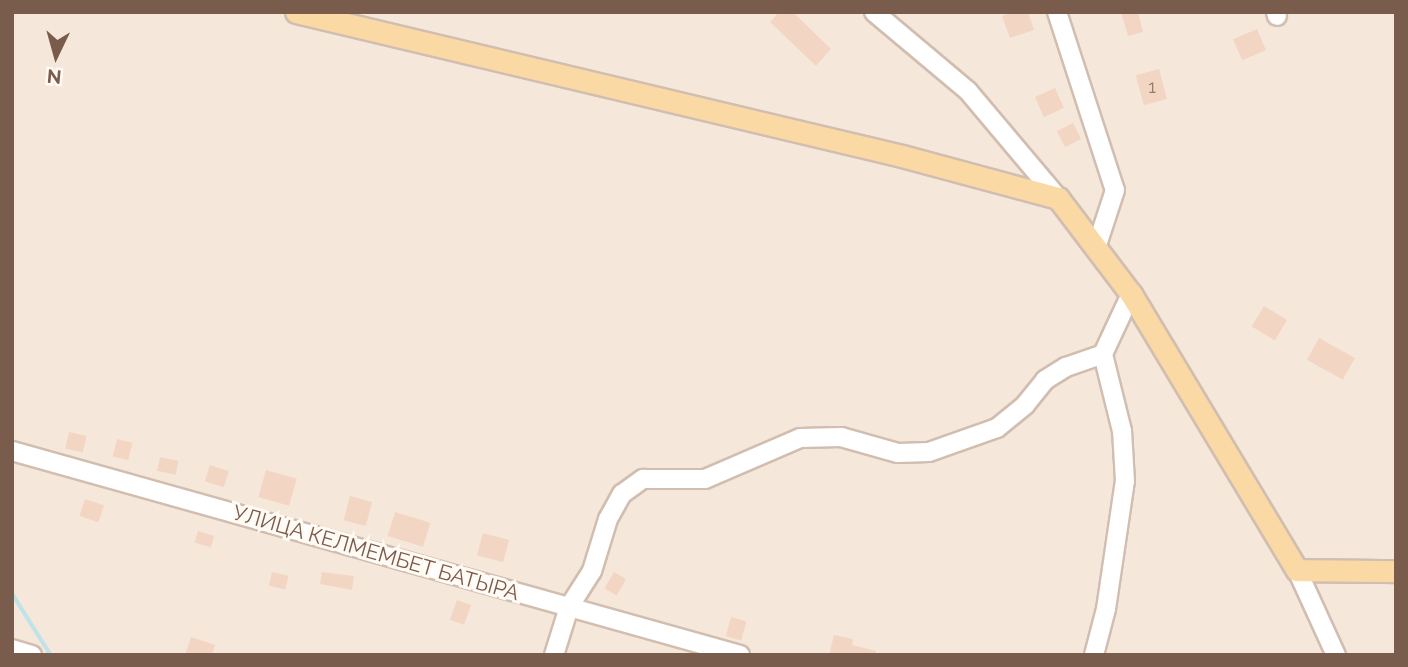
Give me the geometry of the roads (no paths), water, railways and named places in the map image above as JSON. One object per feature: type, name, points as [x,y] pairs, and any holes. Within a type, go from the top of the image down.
[{"type":"main road","points":[[296,12],[360,20],[902,156],[1058,198],[1131,294],[1297,570],[1396,571]]},
{"type":"street","points":[[874,12],[968,92],[1058,198]]},
{"type":"street","points":[[1057,12],[1115,190],[1096,248]]},
{"type":"street","points":[[1094,655],[1106,609],[1125,481],[1122,431],[1103,354],[1131,294]]},
{"type":"street","points":[[554,655],[569,607],[592,571],[608,519],[622,494],[643,479],[705,479],[800,438],[841,437],[898,453],[929,452],[997,428],[1025,405],[1045,380],[1066,367],[1103,354]]},
{"type":"street","name":"УЛИЦА КЕЛМЕМБЕТ БАТЫРА","points":[[12,452],[740,655]]},
{"type":"street","points":[[1297,570],[1336,655]]},
{"type":"street","points":[[12,649],[32,655]]},
{"type":"waterway","points":[[12,593],[51,655]]}]
